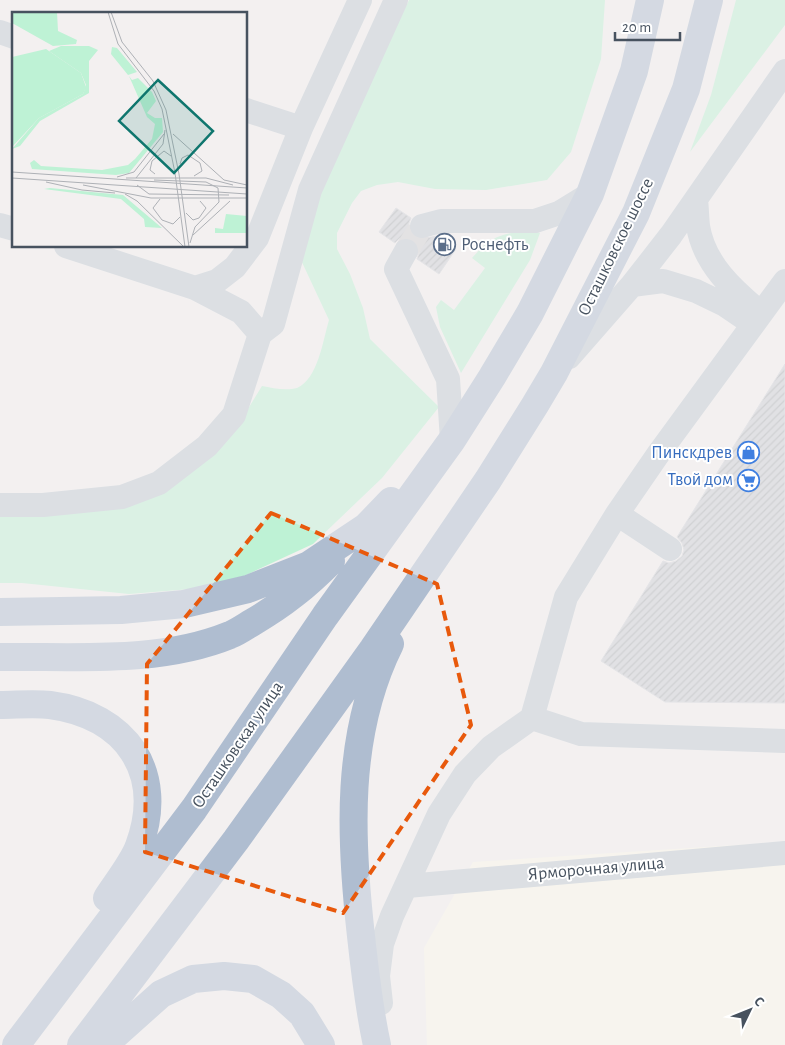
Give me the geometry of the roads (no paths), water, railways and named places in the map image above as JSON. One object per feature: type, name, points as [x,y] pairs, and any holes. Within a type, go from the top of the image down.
[{"type":"main road","points":[[0,657],[133,656],[180,651],[231,635],[271,612],[304,588],[366,527],[452,440],[530,313],[590,194],[634,72],[650,0]]},
{"type":"main road","name":"Осташковское шоссе","points":[[429,568],[488,480],[554,373],[636,213],[686,89],[709,0]]},
{"type":"main road","name":"Осташковская улица","points":[[15,1045],[194,810],[325,616],[452,440]]},
{"type":"main road","points":[[0,612],[121,610],[184,604],[248,589],[309,565],[366,527]]},
{"type":"main road","points":[[81,1045],[236,840],[429,568]]},
{"type":"main road","points":[[377,1045],[369,1011],[355,878],[353,793],[358,744],[370,698],[384,658],[429,568]]},
{"type":"main road","points":[[0,705],[49,705],[89,715],[118,732],[136,754],[146,782],[147,814],[139,848],[15,1045]]},
{"type":"main road","points":[[104,1045],[161,994],[193,979],[224,976],[252,979],[281,995],[302,1014],[321,1045]]},
{"type":"street","points":[[194,288],[217,281],[235,266],[258,238],[301,128],[360,0]]},
{"type":"street","points":[[0,505],[43,505],[122,497],[160,483],[207,446],[234,415],[260,334],[273,324],[310,190],[395,2]]},
{"type":"street","points":[[0,32],[12,36]]},
{"type":"street","points":[[554,373],[632,285],[671,234],[785,71]]},
{"type":"street","points":[[248,111],[301,128]]},
{"type":"street","points":[[422,226],[441,221],[536,221],[559,213],[590,194]]},
{"type":"street","points":[[696,199],[698,226],[702,243],[713,265],[757,319]]},
{"type":"street","points":[[72,248],[194,288],[241,312],[260,334]]},
{"type":"street","points":[[406,251],[396,269],[448,379],[452,440]]},
{"type":"street","points":[[632,285],[663,281],[696,291],[757,319]]},
{"type":"street","points":[[383,1045],[378,976],[382,944],[392,916],[439,814],[465,774],[491,747],[532,718],[566,596],[658,453],[785,281]]},
{"type":"street","points":[[617,514],[670,549]]},
{"type":"street","points":[[532,718],[581,734],[785,741]]},
{"type":"street","name":"Ярморочная улица","points":[[407,886],[785,853]]},
{"type":"tunnel","points":[[406,251],[422,226]]},
{"type":"place","name":"Роснефть","points":[[445,245]]},
{"type":"place","name":"Пинскдрев","points":[[748,453]]},
{"type":"place","name":"Твой дом","points":[[749,480]]}]
